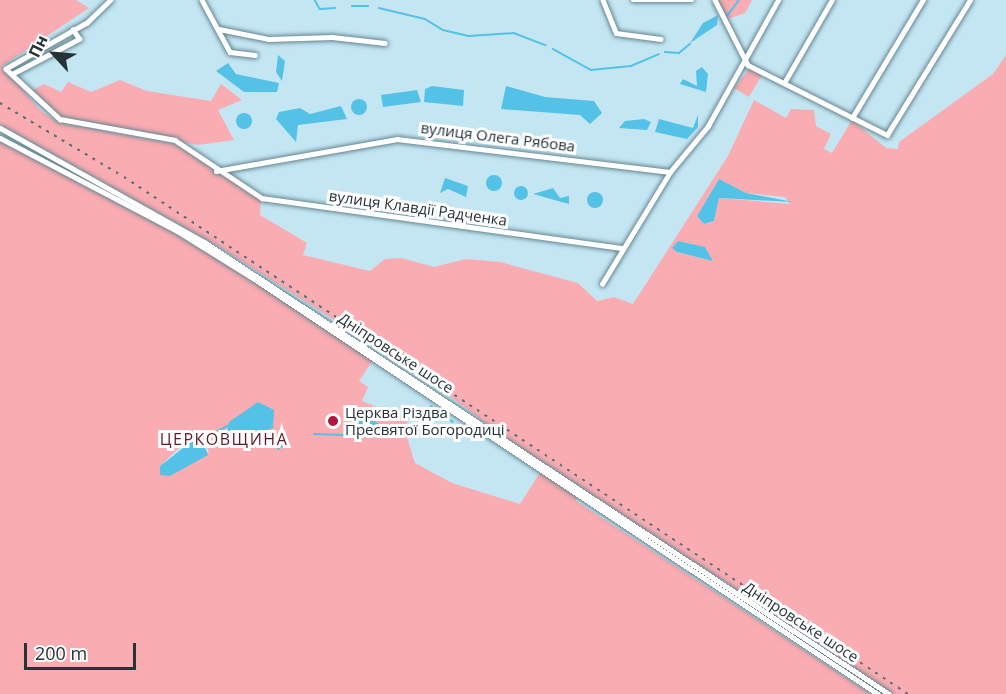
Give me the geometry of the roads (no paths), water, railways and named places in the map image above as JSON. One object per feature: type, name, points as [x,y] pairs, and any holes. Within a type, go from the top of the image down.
[{"type":"main road","name":"Дніпровське шосе","points":[[0,128],[204,242],[889,694]]},
{"type":"main road","name":"Дніпровське шосе","points":[[0,138],[177,231],[254,279],[878,694]]},
{"type":"street","points":[[73,30],[79,39],[12,74],[6,69],[73,30],[111,0]]},
{"type":"street","points":[[202,0],[230,52],[255,55]]},
{"type":"street","points":[[603,0],[616,33],[662,39]]},
{"type":"street","points":[[633,0],[692,0]]},
{"type":"street","points":[[716,0],[747,63],[887,135],[970,0]]},
{"type":"street","points":[[602,284],[670,172],[708,126],[747,63],[778,0]]},
{"type":"street","points":[[784,83],[832,0]]},
{"type":"street","points":[[852,118],[922,0]]},
{"type":"street","points":[[219,29],[269,39],[332,37],[385,43]]},
{"type":"street","name":"вулиця Клавдії Радченка","points":[[12,74],[60,119],[175,140],[216,171],[262,198],[623,249]]},
{"type":"street","name":"вулиця Олега Рябова","points":[[216,171],[403,139],[670,172]]},
{"type":"water","points":[[718,15],[717,25],[690,43],[703,23]]},
{"type":"water","points":[[278,55],[285,61],[282,81],[276,72]]},
{"type":"water","points":[[228,63],[236,74],[279,83],[277,92],[244,92],[216,71]]},
{"type":"water","points":[[702,67],[708,74],[706,92],[680,84],[683,79],[697,86],[696,71]]},
{"type":"water","points":[[432,86],[464,90],[463,106],[424,102],[425,89]]},
{"type":"water","points":[[506,86],[545,97],[594,101],[602,113],[590,124],[580,115],[501,109]]},
{"type":"water","points":[[417,90],[421,102],[383,107],[381,95]]},
{"type":"water","points":[[359,99],[365,101],[367,107],[365,113],[359,115],[353,113],[351,107],[353,101]]},
{"type":"water","points":[[341,106],[347,119],[298,125],[296,142],[276,119],[279,112],[300,108],[310,114]]},
{"type":"water","points":[[241,113],[247,113],[252,121],[250,127],[241,129],[236,124],[236,118]]},
{"type":"water","points":[[698,115],[698,127],[687,139],[655,132],[659,119],[693,128]]},
{"type":"water","points":[[644,119],[651,122],[647,130],[619,128],[625,121]]},
{"type":"water","points":[[491,175],[497,175],[502,183],[500,189],[491,191],[486,186],[486,180]]},
{"type":"water","points":[[445,178],[468,186],[466,197],[448,189],[440,193]]},
{"type":"water","points":[[719,179],[746,193],[793,202],[719,198],[714,221],[704,224],[697,216]]},
{"type":"water","points":[[518,186],[524,186],[528,193],[524,200],[518,200],[514,196],[514,190]]},
{"type":"water","points":[[553,188],[560,198],[569,196],[569,204],[533,194]]},
{"type":"water","points":[[592,192],[598,192],[603,200],[601,206],[592,208],[587,203],[587,197]]},
{"type":"water","points":[[678,241],[705,247],[713,261],[677,252],[672,248]]},
{"type":"water","points":[[258,402],[274,410],[273,428],[245,437],[226,435],[229,422]]},
{"type":"water","points":[[366,415],[383,427],[343,438],[344,433]]},
{"type":"water","points":[[200,435],[208,455],[170,476],[160,475],[160,466]]},
{"type":"waterway","points":[[315,0],[320,9],[335,8]]},
{"type":"waterway","points":[[727,16],[739,0]]},
{"type":"waterway","points":[[352,6],[368,6]]},
{"type":"waterway","points":[[379,8],[425,19],[443,30],[469,36],[514,33],[546,45]]},
{"type":"waterway","points":[[665,52],[679,53],[690,44]]},
{"type":"waterway","points":[[553,49],[591,70],[631,66],[659,54]]},
{"type":"waterway","points":[[431,406],[453,422]]},
{"type":"waterway","points":[[212,434],[228,426]]},
{"type":"waterway","points":[[314,434],[344,435]]},
{"type":"waterway","points":[[278,449],[284,445]]},
{"type":"railway","points":[[0,103],[124,177],[908,694]]},
{"type":"place","name":"Церква Різдва Пресвятої Богородиці","points":[[333,421]]},
{"type":"district","name":"ЦЕРКОВЩИНА","points":[[224,439]]}]
